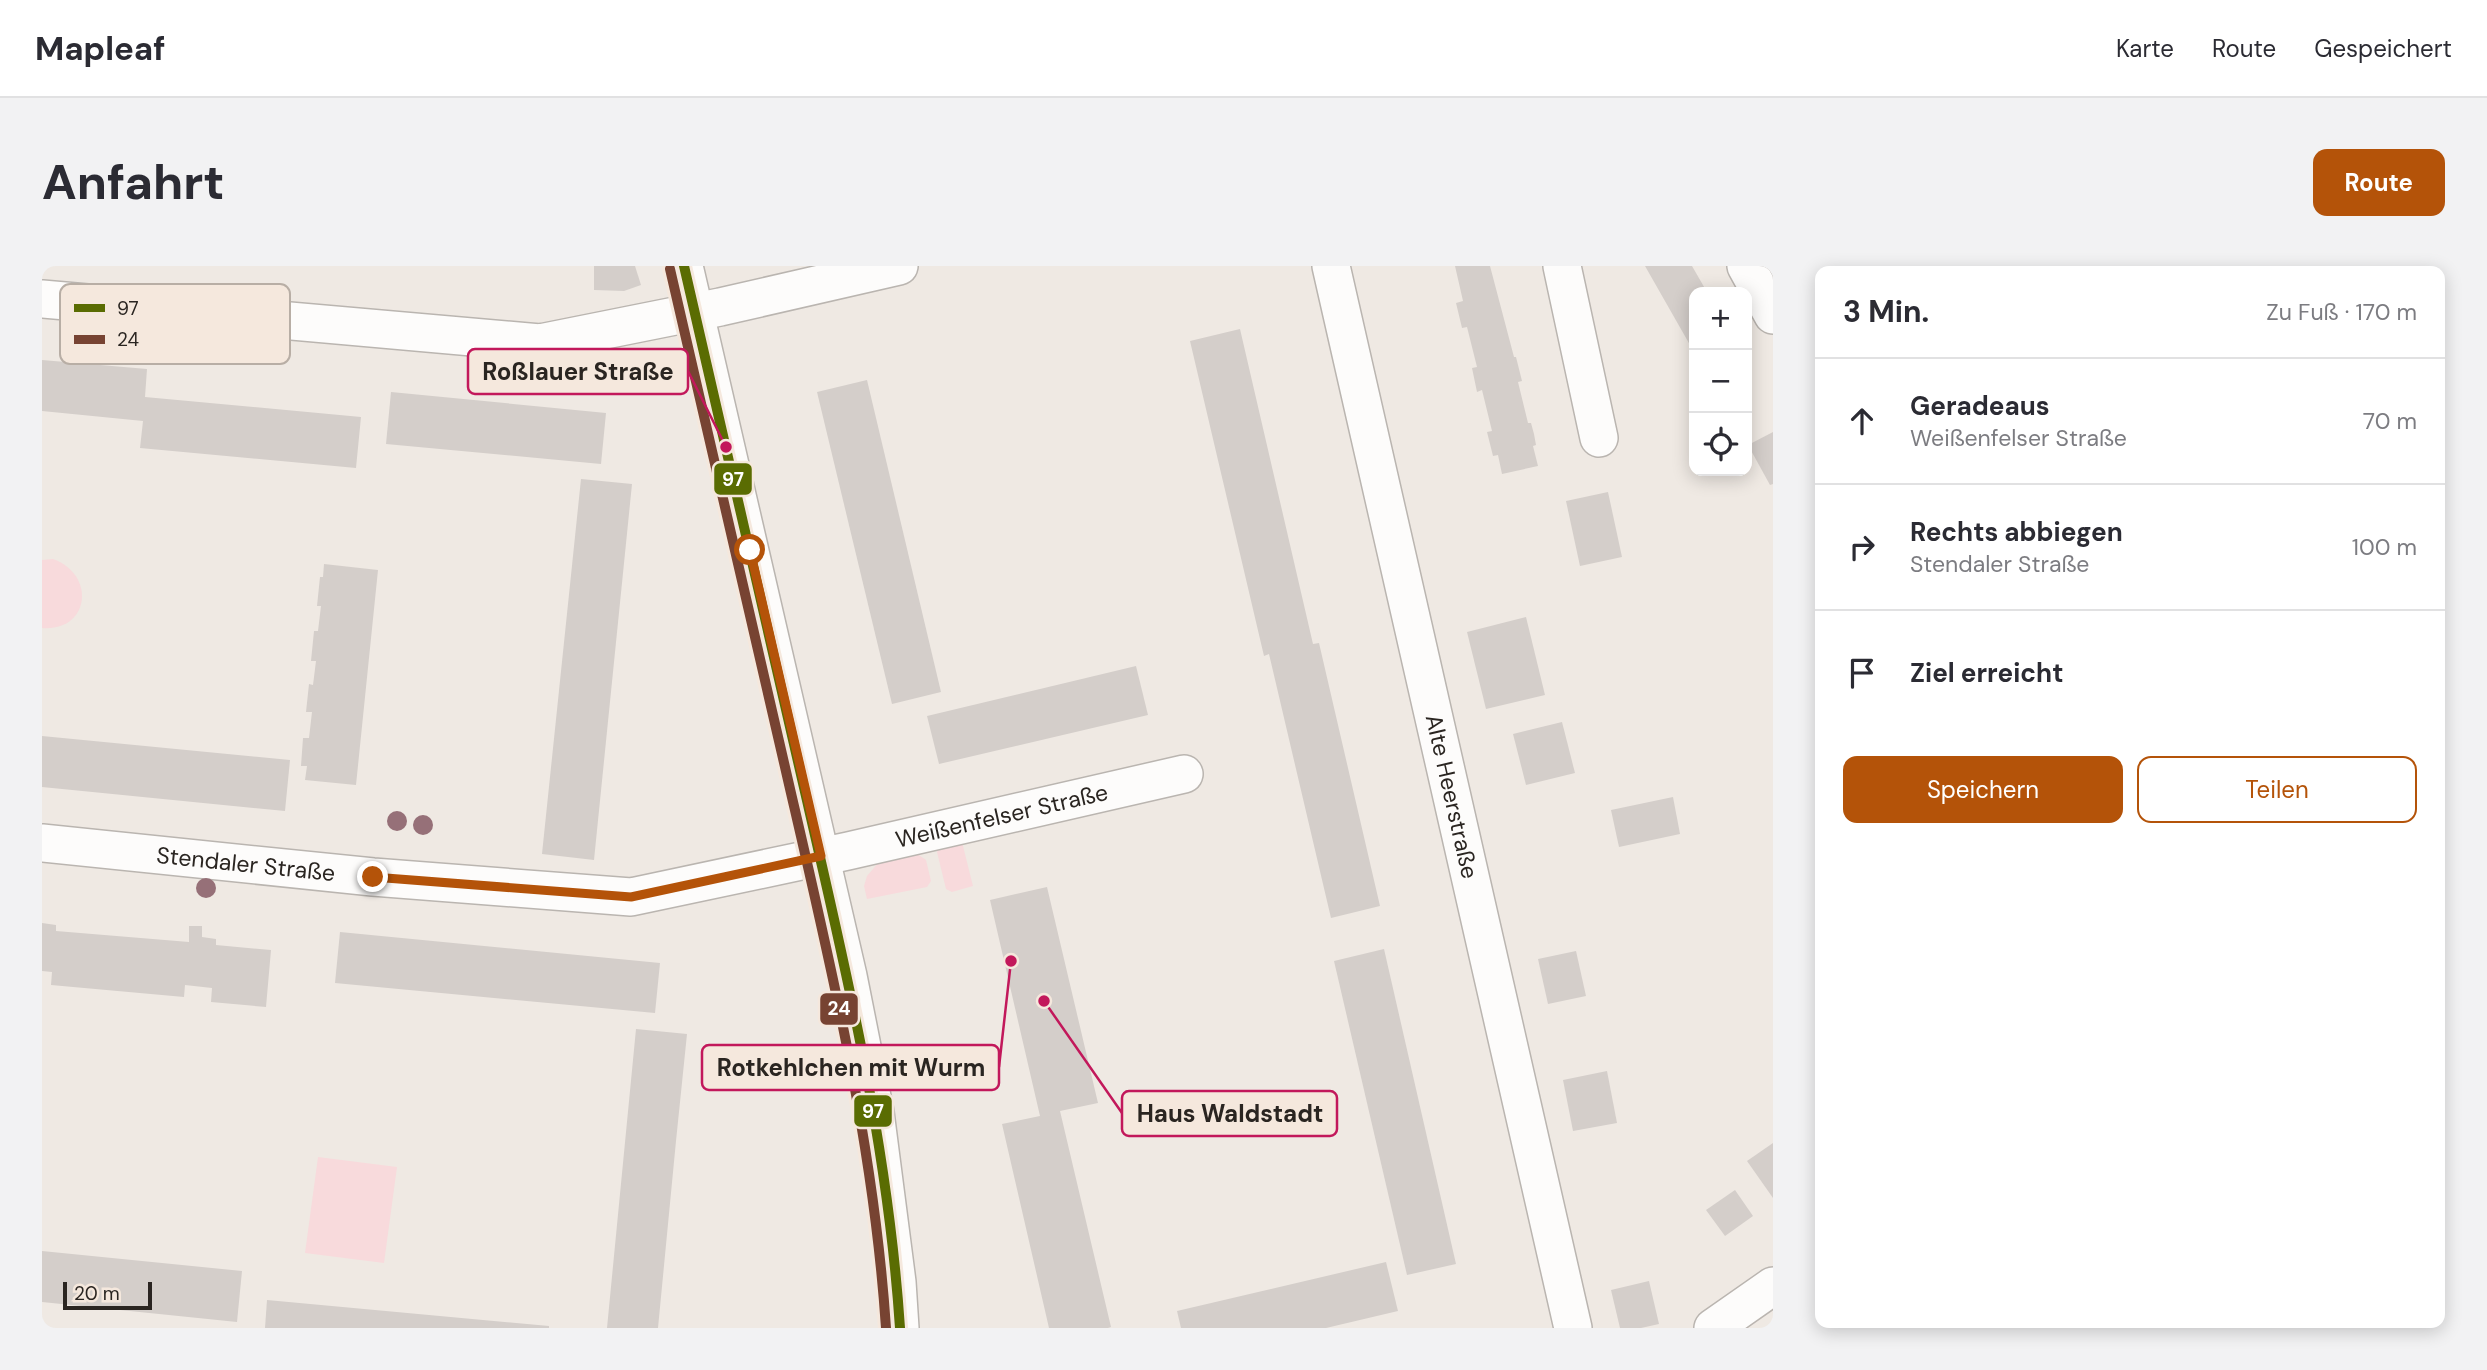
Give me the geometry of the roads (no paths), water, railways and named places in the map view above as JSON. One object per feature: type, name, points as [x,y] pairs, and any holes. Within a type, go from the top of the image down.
[{"type":"street","points":[[684,266],[848,976],[875,1112],[897,1282],[900,1328]]},
{"type":"street","points":[[290,321],[540,343],[899,266]]},
{"type":"street","name":"Alte Heerstraße","points":[[1331,266],[1573,1328]]},
{"type":"street","points":[[1562,266],[1599,438]]},
{"type":"street","points":[[1746,266],[1773,316]]},
{"type":"street","points":[[42,299],[60,301]]},
{"type":"street","name":"Weißenfelser Straße","points":[[821,856],[1184,774]]},
{"type":"street","name":"Stendaler Straße","points":[[42,844],[373,877],[631,897],[821,856]]},
{"type":"street","points":[[1713,1328],[1773,1286]]},
{"type":"place","name":"Roßlauer Straße","points":[[726,447]]},
{"type":"place","name":"Rotkehlchen mit Wurm","points":[[1011,961]]},
{"type":"place","name":"Haus Waldstadt","points":[[1044,1001]]}]
